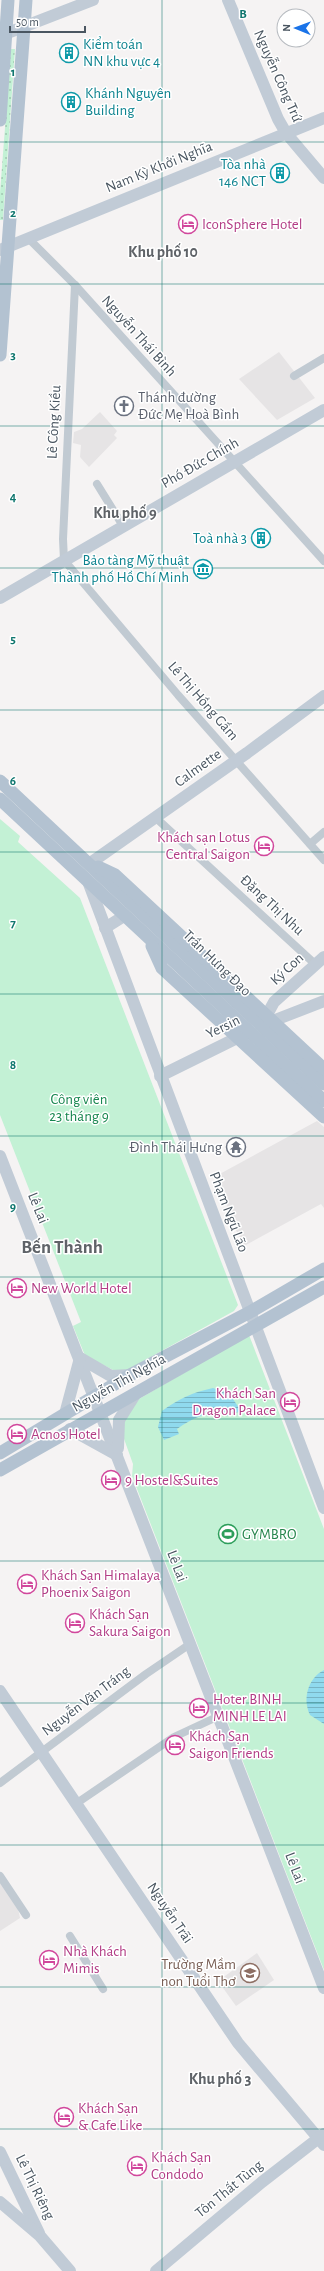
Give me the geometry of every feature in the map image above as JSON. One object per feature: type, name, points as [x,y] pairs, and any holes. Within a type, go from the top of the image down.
[{"type":"main road","points":[[0,120],[3,35],[8,0]]},
{"type":"main road","points":[[0,355],[3,248],[26,0]]},
{"type":"main road","points":[[3,35],[93,0]]},
{"type":"main road","name":"Nguyễn Công Trứ","points":[[228,0],[278,120],[286,133],[324,178]]},
{"type":"main road","name":"Nam Kỳ Khởi Nghĩa","points":[[3,248],[324,118]]},
{"type":"main road","name":"Phó Đức Chính","points":[[3,593],[64,560],[324,410]]},
{"type":"main road","name":"Calmette","points":[[89,864],[156,818],[324,696]]},
{"type":"main road","name":"Trần Hưng Đạo","points":[[0,780],[89,864],[266,1021],[301,1072],[324,1102]]},
{"type":"main road","name":"Trần Hưng Đạo","points":[[0,799],[150,940],[162,968],[243,1035],[301,1072],[324,1084]]},
{"type":"main road","name":"Phạm Ngũ Lão","points":[[89,884],[160,1076],[324,1508]]},
{"type":"main road","points":[[105,928],[124,916]]},
{"type":"main road","name":"Ký Con","points":[[266,1021],[274,1002],[320,960]]},
{"type":"main road","name":"Yersin","points":[[160,1076],[243,1035],[266,1021],[324,1001]]},
{"type":"main road","name":"Trần Hưng Đạo","points":[[301,1072],[324,1069]]},
{"type":"main road","name":"Trần Hưng Đạo","points":[[301,1072],[324,1117]]},
{"type":"main road","name":"Lê Lai","points":[[0,1156],[95,1396],[324,1988]]},
{"type":"main road","name":"Nguyễn Thị Nghĩa","points":[[0,1453],[130,1375],[250,1312],[324,1269]]},
{"type":"main road","name":"Nguyễn Thị Nghĩa","points":[[0,1470],[70,1429],[324,1287]]},
{"type":"main road","points":[[65,1414],[80,1358],[111,1376],[130,1375]]},
{"type":"main road","points":[[70,1429],[117,1455],[119,1420],[136,1393]]},
{"type":"main road","name":"Nguyễn Trãi","points":[[0,1691],[238,2043],[322,2139]]},
{"type":"main road","name":"Tôn Thất Tùng","points":[[156,2271],[262,2182],[322,2139]]},
{"type":"main road","name":"Lê Thị Riêng","points":[[0,2152],[40,2236]]},
{"type":"main road","points":[[0,2202],[40,2236],[70,2271]]},
{"type":"street","name":"Nguyễn Thái Bình","points":[[28,238],[75,286],[324,561]]},
{"type":"street","name":"Lê Công Kiều","points":[[64,560],[63,539],[75,286]]},
{"type":"street","points":[[294,376],[324,358]]},
{"type":"street","points":[[97,484],[123,526]]},
{"type":"street","name":"Lê Thị Hồng Gấm","points":[[64,560],[324,860]]},
{"type":"street","name":"Ðặng Thị Nhu","points":[[156,818],[320,960]]},
{"type":"street","points":[[310,844],[324,832]]},
{"type":"street","name":"Nguyễn Văn Tráng","points":[[0,1783],[146,1674],[190,1644]]},
{"type":"street","points":[[77,1803],[110,1782],[174,1737],[219,1716]]},
{"type":"street","points":[[0,1876],[26,1915]]},
{"type":"street","points":[[70,1936],[104,1989]]},
{"type":"shaded area","points":[[279,352],[315,398],[277,420],[239,379]]},
{"type":"shaded area","points":[[100,412],[117,431],[114,435],[117,438],[89,467],[80,457],[81,445],[73,443],[74,432],[82,429]]},
{"type":"shaded area","points":[[317,1121],[324,1127],[324,1208],[321,1204],[244,1246],[236,1230],[216,1176]]},
{"type":"shaded area","points":[[0,1879],[17,1904],[20,1918],[0,1931]]},
{"type":"shaded area","name":"Trường Mầm non Tuổi Thơ","points":[[257,1953],[274,1980],[236,2006],[218,1981]]},
{"type":"green space","points":[[11,49],[15,49],[3,220],[0,220],[0,193]]},
{"type":"green space","name":"Công viên 23 tháng 9","points":[[0,819],[20,836],[18,842],[80,898],[238,1305],[234,1311],[125,1371],[117,1372],[86,1356],[84,1353],[73,1326],[81,1322],[0,1115]]},
{"type":"green space","points":[[249,1335],[324,1529],[324,1970],[132,1476],[133,1464],[123,1436],[122,1424],[139,1399]]},
{"type":"water","points":[[213,1388],[229,1393],[241,1411],[227,1416],[225,1412],[211,1413],[200,1416],[177,1429],[179,1434],[164,1440],[158,1427],[162,1411],[186,1396]]},
{"type":"water","points":[[324,1670],[324,1724],[310,1715],[307,1696],[310,1684],[318,1674]]},
{"type":"place","name":"Kiểm toán NN khu vực 4","points":[[69,53]]},
{"type":"place","name":"Khánh Nguyên Building","points":[[71,102]]},
{"type":"place","name":"Tòa nhà 146 NCT","points":[[280,173]]},
{"type":"place","name":"IconSphere Hotel","points":[[188,224]]},
{"type":"place","name":"Thánh đường Đức Mẹ Hoà Bình","points":[[124,406]]},
{"type":"place","name":"Toà nhà 3","points":[[261,538]]},
{"type":"place","name":"Bảo tàng Mỹ thuật Thành phố Hồ Chí Minh","points":[[203,569]]},
{"type":"place","name":"Khách sạn Lotus Central Saigon","points":[[264,846]]},
{"type":"place","name":"Đình Thái Hưng","points":[[236,1147]]},
{"type":"place","name":"New World Hotel","points":[[17,1288]]},
{"type":"place","name":"Khách Sạn Dragon Palace","points":[[290,1402]]},
{"type":"place","name":"Acnos Hotel","points":[[17,1434]]},
{"type":"place","name":"9 Hostel&Suites","points":[[111,1480]]},
{"type":"place","name":"GYMBRO","points":[[228,1534]]},
{"type":"place","name":"Khách Sạn Himalaya Phoenix Saigon","points":[[27,1584]]},
{"type":"place","name":"Khách Sạn Sakura Saigon","points":[[75,1623]]},
{"type":"place","name":"Hoter BINH MINH LE LAI","points":[[199,1708]]},
{"type":"place","name":"Khách Sạn Saigon Friends","points":[[175,1745]]},
{"type":"place","name":"Nhà Khách Mimis","points":[[49,1960]]},
{"type":"place","name":"Trường Mầm non Tuổi Thơ","points":[[250,1973]]},
{"type":"place","name":"Khách Sạn & Cafe Like","points":[[64,2117]]},
{"type":"place","name":"Khách Sạn Condodo","points":[[137,2166]]},
{"type":"district","name":"Khu phố 10","points":[[163,252]]},
{"type":"district","name":"Khu phố 9","points":[[125,513]]},
{"type":"district","name":"Bến Thành","points":[[62,1247]]},
{"type":"district","name":"Khu phố 3","points":[[220,2079]]}]
